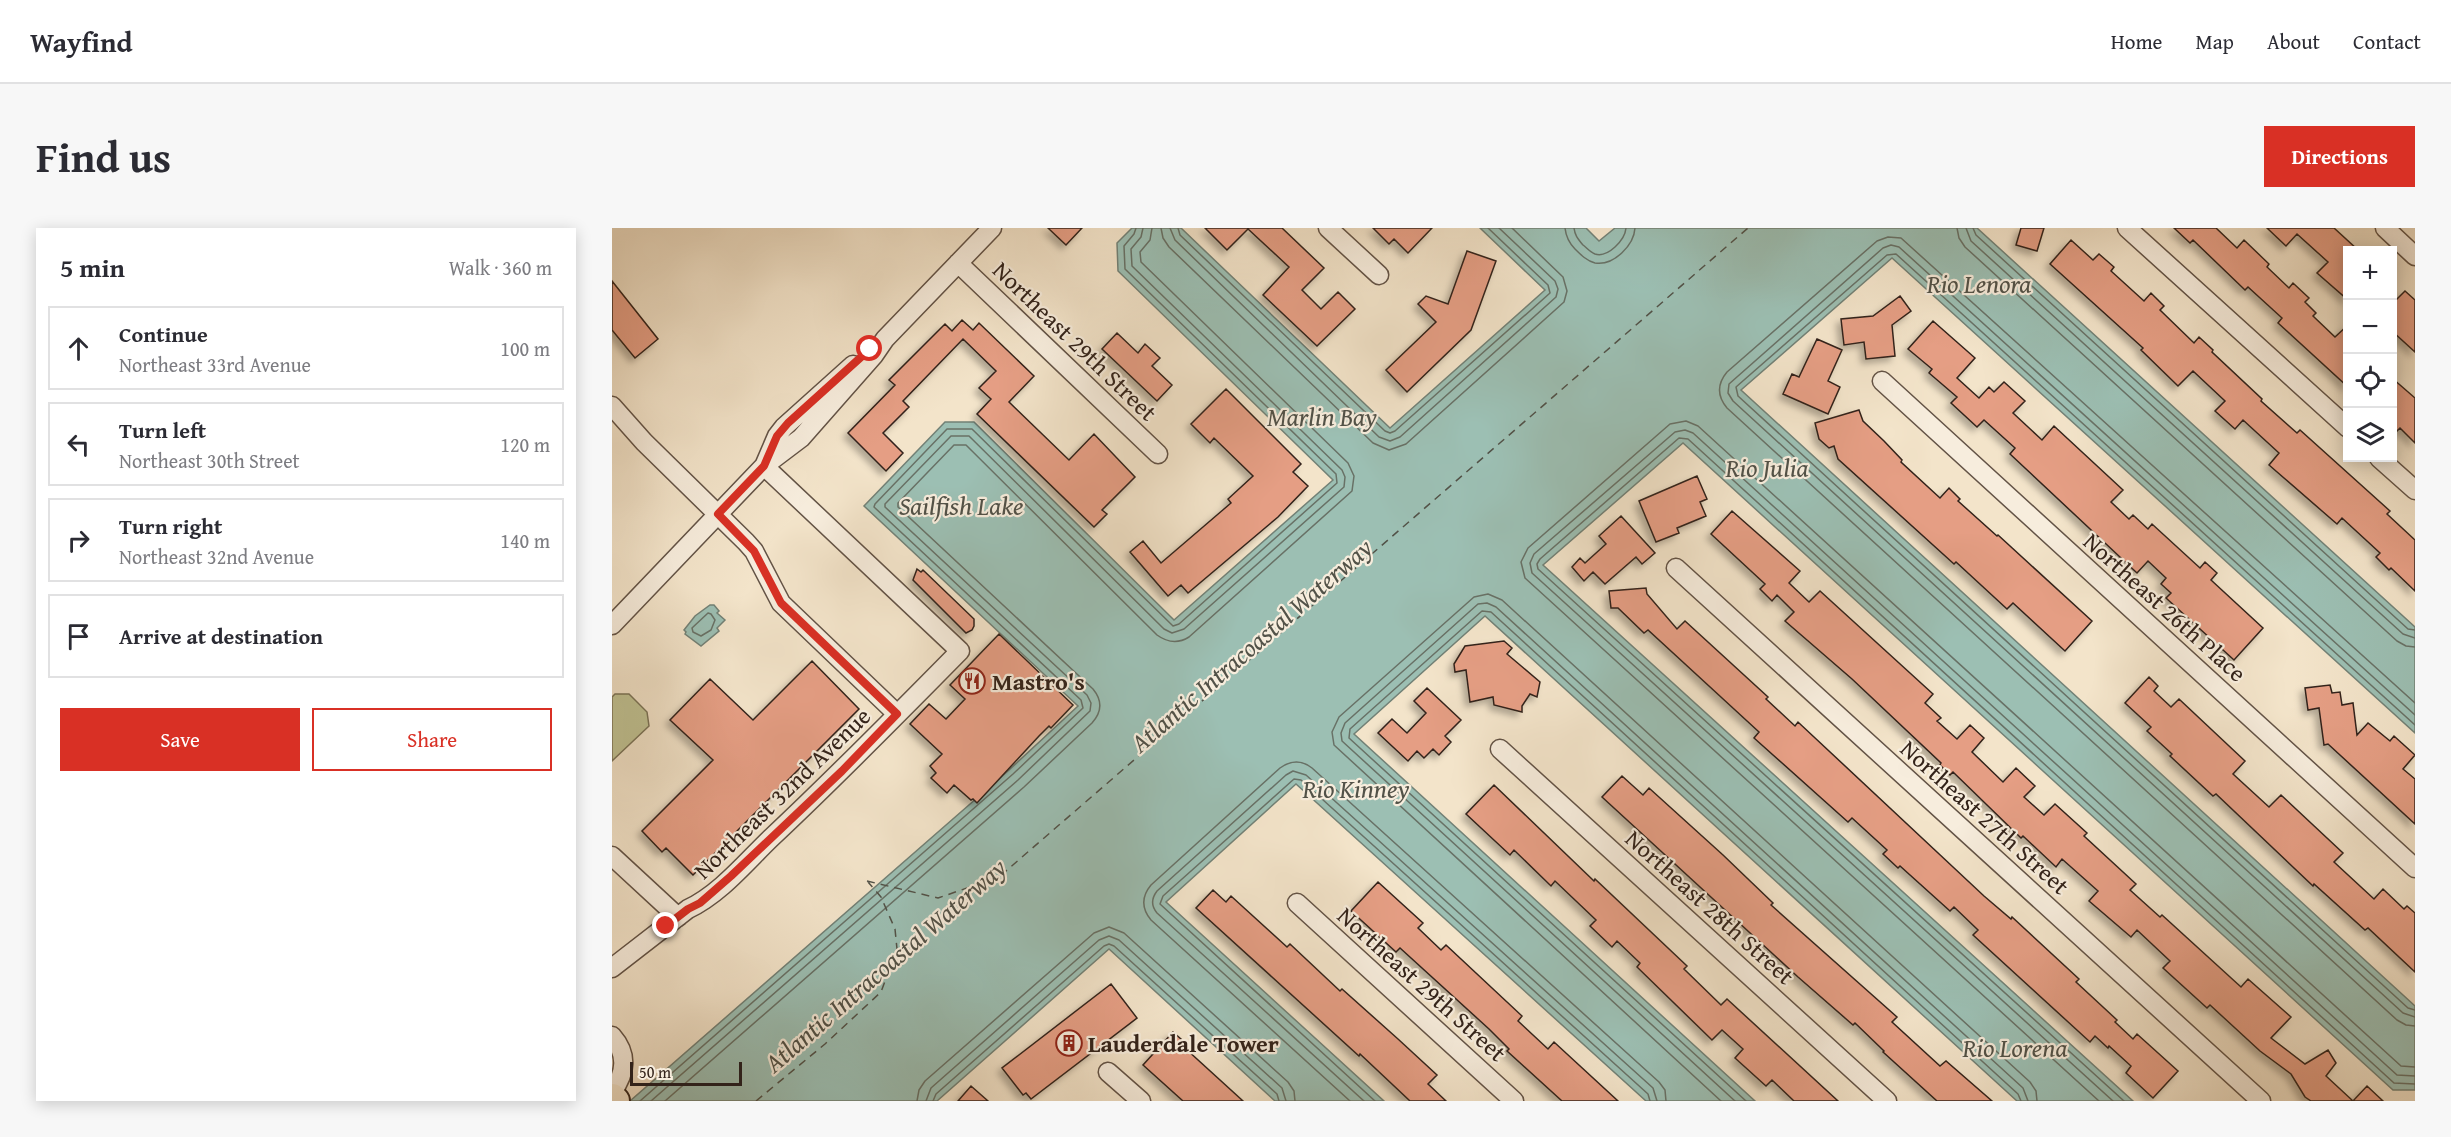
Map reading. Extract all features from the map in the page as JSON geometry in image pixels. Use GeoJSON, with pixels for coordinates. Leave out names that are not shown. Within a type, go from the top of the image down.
{"type":"FeatureCollection","features":[{"type":"Feature","properties":{"kind":"main road"},"geometry":{"type":"LineString","coordinates":[[612,1098],[615,1101]]}},
{"type":"Feature","properties":{"kind":"street"},"geometry":{"type":"LineString","coordinates":[[612,625],[764,466],[777,436],[788,423],[870,349],[885,339],[992,228]]}},
{"type":"Feature","properties":{"kind":"street"},"geometry":{"type":"LineString","coordinates":[[1328,228],[1379,275]]}},
{"type":"Feature","properties":{"kind":"street"},"geometry":{"type":"LineString","coordinates":[[2127,228],[2343,423]]}},
{"type":"Feature","properties":{"kind":"street"},"geometry":{"type":"LineString","coordinates":[[2385,228],[2415,256]]}},
{"type":"Feature","properties":{"kind":"street","name":"Northeast 29th Street"},"geometry":{"type":"LineString","coordinates":[[958,263],[1158,454]]}},
{"type":"Feature","properties":{"kind":"street","name":"Northeast 26th Place"},"geometry":{"type":"LineString","coordinates":[[1882,381],[2415,868]]}},
{"type":"Feature","properties":{"kind":"street"},"geometry":{"type":"LineString","coordinates":[[612,406],[633,431],[754,551],[781,603],[897,714]]}},
{"type":"Feature","properties":{"kind":"street"},"geometry":{"type":"LineString","coordinates":[[2384,462],[2415,490]]}},
{"type":"Feature","properties":{"kind":"street","name":"Northeast 32nd Avenue"},"geometry":{"type":"LineString","coordinates":[[612,968],[678,917],[700,903],[731,876],[842,771],[960,651],[764,466]]}},
{"type":"Feature","properties":{"kind":"street","name":"Northeast 27th Street"},"geometry":{"type":"LineString","coordinates":[[1676,568],[2261,1101]]}},
{"type":"Feature","properties":{"kind":"street","name":"Northeast 28th Street"},"geometry":{"type":"LineString","coordinates":[[1500,749],[1887,1101]]}},
{"type":"Feature","properties":{"kind":"street"},"geometry":{"type":"LineString","coordinates":[[612,856],[678,917]]}},
{"type":"Feature","properties":{"kind":"street","name":"Northeast 29th Street"},"geometry":{"type":"LineString","coordinates":[[1297,903],[1514,1101]]}},
{"type":"Feature","properties":{"kind":"street"},"geometry":{"type":"LineString","coordinates":[[612,1036],[621,1046],[624,1055],[618,1081],[612,1092]]}},
{"type":"Feature","properties":{"kind":"street"},"geometry":{"type":"LineString","coordinates":[[1108,1072],[1141,1101]]}},
{"type":"Feature","properties":{"kind":"green space"},"geometry":{"type":"Polygon","coordinates":[[[615,694],[629,694],[647,712],[649,726],[612,761],[612,697],[615,694]]]}},
{"type":"Feature","properties":{"kind":"water"},"geometry":{"type":"Polygon","coordinates":[[[1132,228],[1181,228],[1390,428],[1545,290],[1480,228],[1586,228],[1599,241],[1615,228],[1977,228],[2415,627],[2415,733],[1892,258],[1741,390],[2415,1006],[2415,1090],[2393,1090],[1683,443],[1543,565],[2133,1101],[2017,1101],[1485,616],[1354,734],[1755,1101],[1646,1101],[1296,784],[1166,902],[1384,1101],[1275,1101],[1109,949],[937,1101],[630,1101],[1009,770],[1078,706],[864,506],[945,422],[974,422],[1174,620],[1333,480],[1118,271],[1117,243],[1132,228]]]}},
{"type":"Feature","properties":{"kind":"water"},"geometry":{"type":"Polygon","coordinates":[[[710,605],[714,605],[719,611],[717,613],[725,620],[717,628],[719,631],[701,646],[685,634],[684,630],[695,616],[710,605]]]}},
{"type":"Feature","properties":{"kind":"building"},"geometry":{"type":"Polygon","coordinates":[[[1048,228],[1082,228],[1066,245],[1048,228]]]}},
{"type":"Feature","properties":{"kind":"building"},"geometry":{"type":"Polygon","coordinates":[[[1205,228],[1282,228],[1324,268],[1302,290],[1321,309],[1338,292],[1355,309],[1317,346],[1263,295],[1289,267],[1248,229],[1227,250],[1205,228]]]}},
{"type":"Feature","properties":{"kind":"building"},"geometry":{"type":"Polygon","coordinates":[[[1373,228],[1432,228],[1408,253],[1394,239],[1389,244],[1373,228]]]}},
{"type":"Feature","properties":{"kind":"building"},"geometry":{"type":"Polygon","coordinates":[[[2021,228],[2044,228],[2037,251],[2016,245],[2021,228]]]}},
{"type":"Feature","properties":{"kind":"building"},"geometry":{"type":"Polygon","coordinates":[[[2174,228],[2216,228],[2237,248],[2244,240],[2269,264],[2267,267],[2289,288],[2293,283],[2309,298],[2305,302],[2316,313],[2313,316],[2335,337],[2343,330],[2343,382],[2278,323],[2282,318],[2248,287],[2245,290],[2193,240],[2190,243],[2174,228]]]}},
{"type":"Feature","properties":{"kind":"building"},"geometry":{"type":"Polygon","coordinates":[[[2267,228],[2334,228],[2354,246],[2343,246],[2343,296],[2317,273],[2328,262],[2297,234],[2286,246],[2267,228]]]}},
{"type":"Feature","properties":{"kind":"building"},"geometry":{"type":"Polygon","coordinates":[[[2071,240],[2093,260],[2099,254],[2114,267],[2111,271],[2144,301],[2151,293],[2164,306],[2160,310],[2194,343],[2199,337],[2262,399],[2261,401],[2297,433],[2300,430],[2390,511],[2387,514],[2415,540],[2415,591],[2376,557],[2380,553],[2342,518],[2337,524],[2269,465],[2279,453],[2243,420],[2235,429],[2215,411],[2225,401],[2193,371],[2178,386],[2141,350],[2143,348],[2050,264],[2071,240]]]}},
{"type":"Feature","properties":{"kind":"building"},"geometry":{"type":"Polygon","coordinates":[[[1467,251],[1496,261],[1471,330],[1407,392],[1386,370],[1436,322],[1418,304],[1426,296],[1448,304],[1467,251]]]}},
{"type":"Feature","properties":{"kind":"building"},"geometry":{"type":"Polygon","coordinates":[[[612,281],[658,339],[635,358],[612,330],[612,281]]]}},
{"type":"Feature","properties":{"kind":"building"},"geometry":{"type":"Polygon","coordinates":[[[2405,291],[2415,300],[2415,352],[2397,336],[2397,299],[2405,291]]]}},
{"type":"Feature","properties":{"kind":"building"},"geometry":{"type":"Polygon","coordinates":[[[1900,296],[1911,311],[1892,325],[1895,356],[1866,359],[1864,342],[1844,345],[1841,319],[1873,316],[1900,296]]]}},
{"type":"Feature","properties":{"kind":"building"},"geometry":{"type":"Polygon","coordinates":[[[962,320],[973,330],[979,323],[1034,376],[1009,402],[1069,460],[1094,434],[1135,477],[1102,510],[1107,514],[1094,527],[977,414],[991,399],[979,388],[996,371],[963,339],[903,401],[909,407],[883,433],[903,453],[886,471],[848,433],[895,385],[889,380],[945,324],[952,331],[962,320]]]}},
{"type":"Feature","properties":{"kind":"building"},"geometry":{"type":"Polygon","coordinates":[[[1933,321],[1975,358],[1957,378],[1979,398],[1989,387],[1994,392],[2004,382],[2025,401],[2013,413],[2042,440],[2054,426],[2123,490],[2111,502],[2129,519],[2133,515],[2148,529],[2152,524],[2200,568],[2205,562],[2217,573],[2211,580],[2263,628],[2234,660],[2166,598],[2171,593],[2161,584],[2166,578],[2148,561],[2137,573],[2010,454],[2015,448],[1984,420],[1977,427],[1951,403],[1957,397],[1929,373],[1932,369],[1908,349],[1933,321]]]}},
{"type":"Feature","properties":{"kind":"building"},"geometry":{"type":"Polygon","coordinates":[[[1117,333],[1138,353],[1145,344],[1160,358],[1152,366],[1172,385],[1157,401],[1102,349],[1117,333]]]}},
{"type":"Feature","properties":{"kind":"building"},"geometry":{"type":"Polygon","coordinates":[[[1817,339],[1842,350],[1828,381],[1840,387],[1828,414],[1783,394],[1792,374],[1799,377],[1817,339]]]}},
{"type":"Feature","properties":{"kind":"building"},"geometry":{"type":"Polygon","coordinates":[[[2397,382],[2415,398],[2415,443],[2400,428],[2397,431],[2397,382]]]}},
{"type":"Feature","properties":{"kind":"building"},"geometry":{"type":"Polygon","coordinates":[[[1226,389],[1301,464],[1293,472],[1308,486],[1278,517],[1188,593],[1181,585],[1168,596],[1130,552],[1143,541],[1161,563],[1231,503],[1228,499],[1253,476],[1214,438],[1210,443],[1191,424],[1226,389]]]}},
{"type":"Feature","properties":{"kind":"building"},"geometry":{"type":"Polygon","coordinates":[[[1859,410],[1863,421],[1902,460],[1901,462],[1940,498],[1949,488],[1960,499],[1958,501],[2092,621],[2065,651],[2013,603],[2007,609],[1956,562],[1954,564],[1838,459],[1834,446],[1829,448],[1819,439],[1815,423],[1859,410]]]}},
{"type":"Feature","properties":{"kind":"building"},"geometry":{"type":"Polygon","coordinates":[[[1697,476],[1707,499],[1700,502],[1706,516],[1677,528],[1679,533],[1656,542],[1639,501],[1697,476]]]}},
{"type":"Feature","properties":{"kind":"building"},"geometry":{"type":"Polygon","coordinates":[[[1732,511],[1800,571],[1789,583],[1809,602],[1820,591],[1933,694],[1925,703],[1941,718],[1937,721],[1957,739],[1970,725],[1984,738],[1972,752],[2003,782],[2016,768],[2035,786],[2024,797],[2044,815],[2055,804],[2087,833],[2084,836],[2136,884],[2130,890],[2160,917],[2162,915],[2241,987],[2248,979],[2291,1017],[2271,1038],[2305,1064],[2328,1050],[2336,1063],[2326,1076],[2353,1101],[2311,1101],[2305,1097],[2291,1074],[2260,1051],[2210,1005],[2207,1008],[2163,968],[2170,961],[2137,930],[2131,937],[2089,901],[2098,891],[2062,859],[2056,867],[2023,836],[2021,838],[1953,772],[1950,775],[1940,765],[1941,763],[1852,679],[1785,621],[1794,612],[1777,595],[1772,601],[1760,589],[1765,584],[1711,534],[1732,511]]]}},
{"type":"Feature","properties":{"kind":"building"},"geometry":{"type":"Polygon","coordinates":[[[1621,516],[1655,553],[1642,564],[1636,557],[1605,584],[1593,572],[1584,581],[1572,567],[1580,558],[1585,563],[1606,544],[1599,536],[1621,516]]]}},
{"type":"Feature","properties":{"kind":"building"},"geometry":{"type":"Polygon","coordinates":[[[917,569],[921,572],[923,570],[974,619],[972,630],[966,633],[913,580],[917,569]]]}},
{"type":"Feature","properties":{"kind":"building"},"geometry":{"type":"Polygon","coordinates":[[[1646,588],[1647,594],[1677,629],[1685,621],[1768,697],[1766,699],[1795,726],[1798,722],[1984,896],[2011,919],[2012,917],[2079,979],[2076,982],[2117,1020],[2115,1022],[2133,1039],[2137,1034],[2178,1071],[2153,1098],[2126,1073],[2131,1066],[2109,1046],[2108,1048],[2095,1036],[2090,1042],[1973,935],[1978,930],[1954,907],[1950,911],[1900,866],[1898,868],[1883,854],[1887,850],[1852,818],[1848,822],[1754,738],[1759,732],[1648,630],[1644,633],[1618,608],[1611,608],[1609,591],[1646,588]]]}},
{"type":"Feature","properties":{"kind":"building"},"geometry":{"type":"Polygon","coordinates":[[[999,634],[1073,705],[1051,728],[1049,726],[1039,736],[977,803],[954,785],[947,793],[931,778],[936,773],[930,766],[942,754],[910,724],[929,704],[946,719],[965,699],[950,685],[999,634]]]}},
{"type":"Feature","properties":{"kind":"building"},"geometry":{"type":"Polygon","coordinates":[[[1504,641],[1512,648],[1507,654],[1540,682],[1537,697],[1530,694],[1522,706],[1522,712],[1494,705],[1493,697],[1470,702],[1466,670],[1455,672],[1454,664],[1465,646],[1504,641]]]}},
{"type":"Feature","properties":{"kind":"building"},"geometry":{"type":"Polygon","coordinates":[[[812,661],[859,709],[693,875],[666,848],[662,852],[642,831],[713,760],[670,720],[710,679],[753,720],[812,661]]]}},
{"type":"Feature","properties":{"kind":"building"},"geometry":{"type":"Polygon","coordinates":[[[2149,677],[2158,686],[2154,691],[2171,707],[2179,699],[2245,761],[2233,774],[2269,807],[2281,795],[2343,853],[2334,862],[2374,899],[2383,889],[2404,909],[2407,906],[2415,913],[2415,972],[2368,928],[2365,930],[2314,884],[2313,886],[2216,794],[2213,796],[2170,756],[2172,754],[2147,731],[2151,727],[2125,703],[2149,677]]]}},
{"type":"Feature","properties":{"kind":"building"},"geometry":{"type":"Polygon","coordinates":[[[2330,685],[2332,693],[2340,692],[2342,705],[2353,703],[2357,735],[2368,723],[2390,741],[2394,736],[2415,755],[2403,769],[2415,779],[2415,824],[2328,744],[2324,745],[2319,708],[2308,710],[2305,688],[2330,685]]]}},
{"type":"Feature","properties":{"kind":"building"},"geometry":{"type":"Polygon","coordinates":[[[1427,688],[1461,720],[1445,736],[1451,742],[1439,755],[1433,749],[1424,758],[1417,751],[1408,761],[1378,733],[1392,719],[1407,733],[1426,713],[1414,701],[1427,688]]]}},
{"type":"Feature","properties":{"kind":"building"},"geometry":{"type":"Polygon","coordinates":[[[1622,776],[1643,795],[1649,788],[1723,855],[1773,903],[1771,905],[1897,1017],[1892,1022],[1940,1066],[1946,1061],[1992,1101],[1937,1101],[1855,1023],[1853,1025],[1798,977],[1602,797],[1622,776]]]}},
{"type":"Feature","properties":{"kind":"building"},"geometry":{"type":"Polygon","coordinates":[[[1494,785],[1687,966],[1684,969],[1721,1005],[1727,999],[1838,1101],[1794,1101],[1772,1080],[1766,1086],[1735,1058],[1743,1049],[1722,1030],[1712,1040],[1637,967],[1640,963],[1617,941],[1612,947],[1590,926],[1596,920],[1555,881],[1551,886],[1514,850],[1510,855],[1466,814],[1494,785]]]}},
{"type":"Feature","properties":{"kind":"building"},"geometry":{"type":"Polygon","coordinates":[[[1378,882],[1423,923],[1418,928],[1441,950],[1446,945],[1522,1016],[1518,1021],[1548,1049],[1554,1042],[1618,1101],[1562,1101],[1507,1051],[1509,1049],[1489,1029],[1400,948],[1396,952],[1351,911],[1378,882]]]}},
{"type":"Feature","properties":{"kind":"building"},"geometry":{"type":"Polygon","coordinates":[[[1213,890],[1226,902],[1231,896],[1287,947],[1290,944],[1340,991],[1342,989],[1398,1039],[1437,1075],[1428,1084],[1446,1101],[1410,1101],[1360,1054],[1359,1056],[1196,908],[1213,890]]]}},
{"type":"Feature","properties":{"kind":"building","name":"Lauderdale Tower"},"geometry":{"type":"Polygon","coordinates":[[[1111,984],[1137,1018],[1031,1099],[1026,1093],[1023,1095],[1002,1068],[1111,984]]]}},
{"type":"Feature","properties":{"kind":"building"},"geometry":{"type":"Polygon","coordinates":[[[1173,1032],[1189,1046],[1186,1049],[1243,1101],[1183,1101],[1143,1065],[1173,1032]]]}},
{"type":"Feature","properties":{"kind":"building"},"geometry":{"type":"Polygon","coordinates":[[[971,1086],[988,1101],[958,1101],[971,1086]]]}},
{"type":"Feature","properties":{"kind":"building"},"geometry":{"type":"Polygon","coordinates":[[[2367,1086],[2383,1101],[2353,1101],[2367,1086]]]}},
{"type":"Feature","properties":{"kind":"ferry route"},"geometry":{"type":"LineString","coordinates":[[867,881],[938,898],[999,877],[1748,228]]}},
{"type":"Feature","properties":{"kind":"ferry route"},"geometry":{"type":"LineString","coordinates":[[756,1101],[825,1044],[881,992],[897,949],[895,929],[881,897],[868,882]]}},
{"type":"Feature","properties":{"kind":"place","name":"Mastro's"},"geometry":{"type":"Point","coordinates":[972,681]}},
{"type":"Feature","properties":{"kind":"place","name":"Lauderdale Tower"},"geometry":{"type":"Point","coordinates":[1069,1043]}},
{"type":"Feature","properties":{"kind":"route"},"geometry":{"type":"LineString","coordinates":[[666,926],[700,903],[731,876],[842,771],[897,714],[781,603],[754,551],[718,514],[764,466],[777,436],[788,423],[870,349]]}},
{"type":"Feature","properties":{"kind":"water label","name":"Rio Lenora"},"geometry":{"type":"Point","coordinates":[1979,283]}},
{"type":"Feature","properties":{"kind":"water label","name":"Marlin Bay"},"geometry":{"type":"Point","coordinates":[1322,416]}},
{"type":"Feature","properties":{"kind":"water label","name":"Rio Julia"},"geometry":{"type":"Point","coordinates":[1767,467]}},
{"type":"Feature","properties":{"kind":"water label","name":"Sailfish Lake"},"geometry":{"type":"Point","coordinates":[961,505]}},
{"type":"Feature","properties":{"kind":"water label","name":"Atlantic Intracoastal Waterway"},"geometry":{"type":"Point","coordinates":[1251,645]}},
{"type":"Feature","properties":{"kind":"water label","name":"Rio Kinney"},"geometry":{"type":"Point","coordinates":[1356,788]}},
{"type":"Feature","properties":{"kind":"water label","name":"Atlantic Intracoastal Waterway"},"geometry":{"type":"Point","coordinates":[885,965]}},
{"type":"Feature","properties":{"kind":"water label","name":"Rio Lorena"},"geometry":{"type":"Point","coordinates":[2015,1047]}}]}
